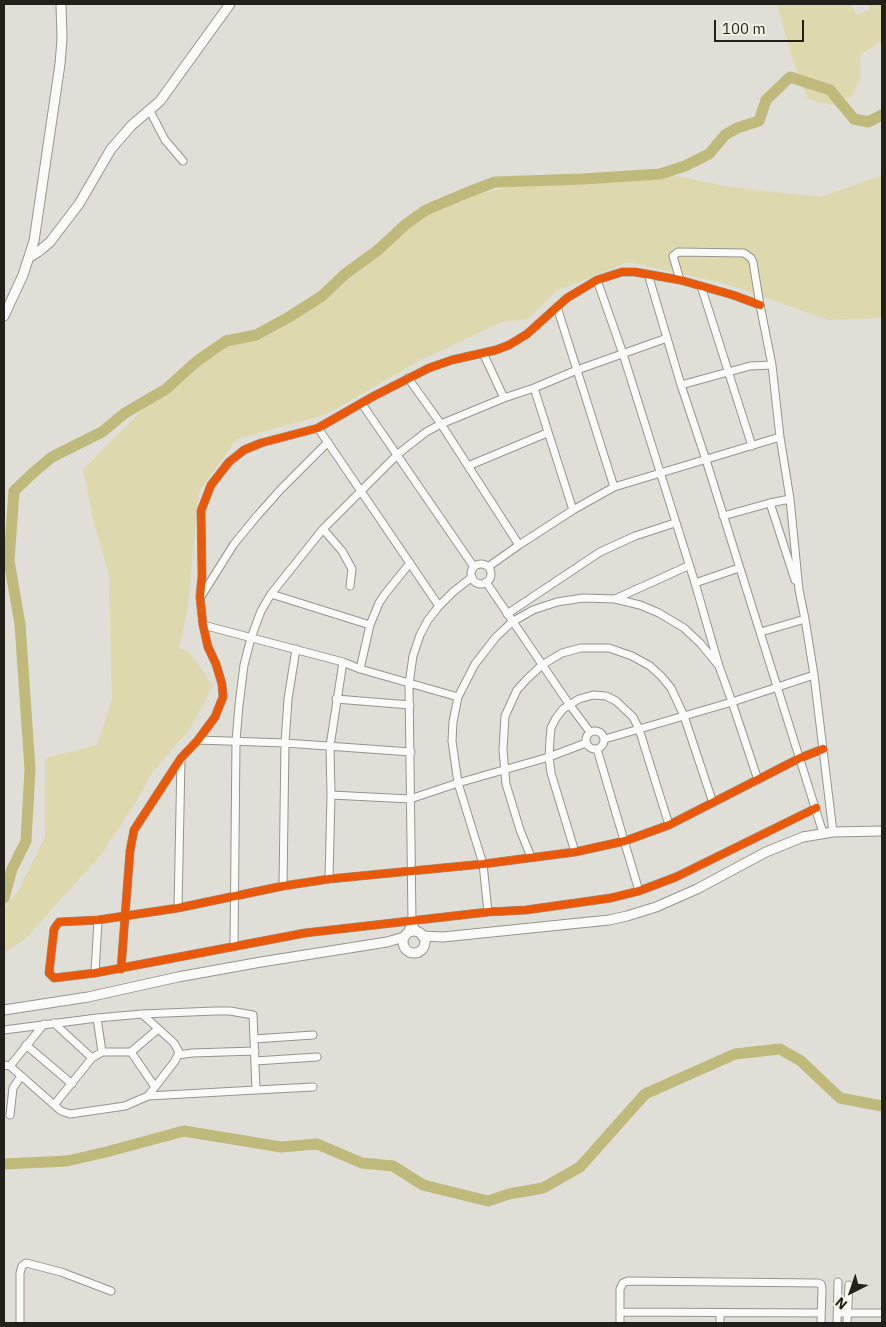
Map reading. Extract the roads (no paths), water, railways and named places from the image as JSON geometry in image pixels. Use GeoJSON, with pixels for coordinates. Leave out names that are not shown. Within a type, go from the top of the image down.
{"type":"FeatureCollection","features":[{"type":"Feature","properties":{"kind":"main road"},"geometry":{"type":"LineString","coordinates":[[4,316],[30,257],[38,218],[60,64],[62,39],[61,4]]}},
{"type":"Feature","properties":{"kind":"main road"},"geometry":{"type":"LineString","coordinates":[[30,257],[50,242],[79,204],[111,149],[132,125],[169,90],[230,4]]}},
{"type":"Feature","properties":{"kind":"main road"},"geometry":{"type":"LineString","coordinates":[[4,1010],[88,997],[178,977],[261,962],[387,942],[412,932],[443,937],[609,920],[656,907],[697,889],[766,852],[803,838],[833,832],[882,831]]}},
{"type":"Feature","properties":{"kind":"main road"},"geometry":{"type":"LineString","coordinates":[[420,934],[425,943],[424,947]]}},
{"type":"Feature","properties":{"kind":"main road"},"geometry":{"type":"LineString","coordinates":[[404,947],[405,936]]}},
{"type":"Feature","properties":{"kind":"main road"},"geometry":{"type":"LineString","coordinates":[[387,942],[404,947],[407,951],[414,953],[443,937]]}},
{"type":"Feature","properties":{"kind":"street"},"geometry":{"type":"LineString","coordinates":[[150,110],[165,140],[183,160]]}},
{"type":"Feature","properties":{"kind":"street"},"geometry":{"type":"LineString","coordinates":[[680,280],[673,259],[675,253],[744,253],[753,262],[772,365],[780,437],[790,499],[799,590],[814,675],[833,832]]}},
{"type":"Feature","properties":{"kind":"street"},"geometry":{"type":"LineString","coordinates":[[121,968],[130,852],[134,830],[181,758],[198,740],[215,717],[223,697],[222,684],[208,647],[203,625],[200,597],[202,576],[201,511],[210,485],[229,462],[244,450],[318,428],[408,378],[452,360],[496,350],[519,340],[567,298],[597,280],[622,272],[648,274],[680,280],[760,305]]}},
{"type":"Feature","properties":{"kind":"street"},"geometry":{"type":"LineString","coordinates":[[648,274],[681,385],[761,632],[823,833]]}},
{"type":"Feature","properties":{"kind":"street"},"geometry":{"type":"LineString","coordinates":[[597,280],[623,354],[719,666],[758,780]]}},
{"type":"Feature","properties":{"kind":"street"},"geometry":{"type":"LineString","coordinates":[[701,286],[752,446]]}},
{"type":"Feature","properties":{"kind":"street"},"geometry":{"type":"LineString","coordinates":[[557,307],[614,488]]}},
{"type":"Feature","properties":{"kind":"street"},"geometry":{"type":"LineString","coordinates":[[234,947],[236,741],[244,665],[261,611],[271,594],[324,529],[398,454],[417,438],[441,424],[504,398],[667,338]]}},
{"type":"Feature","properties":{"kind":"street"},"geometry":{"type":"LineString","coordinates":[[483,353],[504,398]]}},
{"type":"Feature","properties":{"kind":"street"},"geometry":{"type":"LineString","coordinates":[[681,385],[750,366],[772,365]]}},
{"type":"Feature","properties":{"kind":"street"},"geometry":{"type":"LineString","coordinates":[[408,378],[441,424],[519,545]]}},
{"type":"Feature","properties":{"kind":"street"},"geometry":{"type":"LineString","coordinates":[[534,388],[572,510]]}},
{"type":"Feature","properties":{"kind":"street"},"geometry":{"type":"LineString","coordinates":[[362,404],[474,567]]}},
{"type":"Feature","properties":{"kind":"street"},"geometry":{"type":"LineString","coordinates":[[318,428],[438,606]]}},
{"type":"Feature","properties":{"kind":"street"},"geometry":{"type":"LineString","coordinates":[[468,466],[547,433]]}},
{"type":"Feature","properties":{"kind":"street"},"geometry":{"type":"LineString","coordinates":[[488,567],[572,510],[614,488],[780,437]]}},
{"type":"Feature","properties":{"kind":"street"},"geometry":{"type":"LineString","coordinates":[[200,597],[234,544],[251,523],[281,489],[328,442]]}},
{"type":"Feature","properties":{"kind":"street"},"geometry":{"type":"LineString","coordinates":[[724,516],[790,499]]}},
{"type":"Feature","properties":{"kind":"street"},"geometry":{"type":"LineString","coordinates":[[770,503],[799,590]]}},
{"type":"Feature","properties":{"kind":"street"},"geometry":{"type":"LineString","coordinates":[[507,614],[600,552],[635,536],[675,522]]}},
{"type":"Feature","properties":{"kind":"street"},"geometry":{"type":"LineString","coordinates":[[324,529],[342,551],[352,569],[350,586]]}},
{"type":"Feature","properties":{"kind":"street"},"geometry":{"type":"LineString","coordinates":[[360,669],[370,625],[385,594],[410,563]]}},
{"type":"Feature","properties":{"kind":"street"},"geometry":{"type":"LineString","coordinates":[[479,564],[488,567],[490,577],[486,582],[478,583],[472,577],[471,572],[474,567],[479,564]]}},
{"type":"Feature","properties":{"kind":"street"},"geometry":{"type":"LineString","coordinates":[[615,599],[688,566]]}},
{"type":"Feature","properties":{"kind":"street"},"geometry":{"type":"LineString","coordinates":[[695,583],[739,568]]}},
{"type":"Feature","properties":{"kind":"street"},"geometry":{"type":"LineString","coordinates":[[405,936],[412,922],[409,684],[413,656],[420,635],[438,606],[472,577]]}},
{"type":"Feature","properties":{"kind":"street"},"geometry":{"type":"LineString","coordinates":[[486,582],[590,732]]}},
{"type":"Feature","properties":{"kind":"street"},"geometry":{"type":"LineString","coordinates":[[271,594],[370,625]]}},
{"type":"Feature","properties":{"kind":"street"},"geometry":{"type":"LineString","coordinates":[[488,912],[483,864],[458,783],[452,741],[453,722],[458,697],[484,651],[512,622],[533,610],[556,602],[583,598],[615,599],[640,605],[659,613],[684,628],[700,643],[719,666]]}},
{"type":"Feature","properties":{"kind":"street"},"geometry":{"type":"LineString","coordinates":[[761,632],[805,619]]}},
{"type":"Feature","properties":{"kind":"street"},"geometry":{"type":"LineString","coordinates":[[203,625],[343,662],[409,684],[458,697]]}},
{"type":"Feature","properties":{"kind":"street"},"geometry":{"type":"LineString","coordinates":[[531,858],[506,784],[503,750],[505,716],[517,690],[542,665],[562,653],[581,648],[609,648],[632,656],[650,666],[671,688],[684,716],[712,802]]}},
{"type":"Feature","properties":{"kind":"street"},"geometry":{"type":"LineString","coordinates":[[283,886],[285,742],[288,699],[296,649]]}},
{"type":"Feature","properties":{"kind":"street"},"geometry":{"type":"LineString","coordinates":[[328,879],[331,796],[330,746],[343,662]]}},
{"type":"Feature","properties":{"kind":"street"},"geometry":{"type":"LineString","coordinates":[[605,739],[732,702],[814,675]]}},
{"type":"Feature","properties":{"kind":"street"},"geometry":{"type":"LineString","coordinates":[[575,852],[548,757],[551,728],[556,718],[569,704],[579,699],[593,695],[606,696],[616,701],[633,717],[639,729],[669,825]]}},
{"type":"Feature","properties":{"kind":"street"},"geometry":{"type":"LineString","coordinates":[[336,699],[410,705]]}},
{"type":"Feature","properties":{"kind":"street"},"geometry":{"type":"LineString","coordinates":[[590,732],[599,732],[605,739]]}},
{"type":"Feature","properties":{"kind":"street"},"geometry":{"type":"LineString","coordinates":[[586,744],[586,737],[590,732]]}},
{"type":"Feature","properties":{"kind":"street"},"geometry":{"type":"LineString","coordinates":[[597,750],[603,746],[605,739]]}},
{"type":"Feature","properties":{"kind":"street"},"geometry":{"type":"LineString","coordinates":[[198,740],[285,742],[411,752]]}},
{"type":"Feature","properties":{"kind":"street"},"geometry":{"type":"LineString","coordinates":[[331,796],[410,799],[586,744]]}},
{"type":"Feature","properties":{"kind":"street"},"geometry":{"type":"LineString","coordinates":[[586,744],[597,750]]}},
{"type":"Feature","properties":{"kind":"street"},"geometry":{"type":"LineString","coordinates":[[816,808],[676,877],[639,891],[593,902],[305,933],[95,973],[54,978],[49,973],[54,929],[59,922],[98,920],[178,908],[283,886],[328,879],[531,858],[575,852],[625,841],[669,825],[800,758],[823,749]]}},
{"type":"Feature","properties":{"kind":"street"},"geometry":{"type":"LineString","coordinates":[[597,750],[639,891]]}},
{"type":"Feature","properties":{"kind":"street"},"geometry":{"type":"LineString","coordinates":[[178,908],[181,758]]}},
{"type":"Feature","properties":{"kind":"street"},"geometry":{"type":"LineString","coordinates":[[95,973],[98,920]]}},
{"type":"Feature","properties":{"kind":"street"},"geometry":{"type":"LineString","coordinates":[[412,922],[420,934]]}},
{"type":"Feature","properties":{"kind":"street"},"geometry":{"type":"LineString","coordinates":[[4,1030],[142,1014],[230,1011],[253,1015],[256,1090]]}},
{"type":"Feature","properties":{"kind":"street"},"geometry":{"type":"LineString","coordinates":[[142,1014],[174,1043],[178,1049],[178,1055],[148,1096]]}},
{"type":"Feature","properties":{"kind":"street"},"geometry":{"type":"LineString","coordinates":[[97,1018],[102,1052]]}},
{"type":"Feature","properties":{"kind":"street"},"geometry":{"type":"LineString","coordinates":[[44,1024],[7,1065],[65,1113],[125,1106],[148,1096],[313,1087]]}},
{"type":"Feature","properties":{"kind":"street"},"geometry":{"type":"LineString","coordinates":[[54,1024],[92,1058]]}},
{"type":"Feature","properties":{"kind":"street"},"geometry":{"type":"LineString","coordinates":[[54,1105],[92,1058],[102,1052],[131,1052],[158,1029]]}},
{"type":"Feature","properties":{"kind":"street"},"geometry":{"type":"LineString","coordinates":[[254,1039],[313,1035]]}},
{"type":"Feature","properties":{"kind":"street"},"geometry":{"type":"LineString","coordinates":[[26,1045],[72,1084]]}},
{"type":"Feature","properties":{"kind":"street"},"geometry":{"type":"LineString","coordinates":[[178,1055],[255,1051]]}},
{"type":"Feature","properties":{"kind":"street"},"geometry":{"type":"LineString","coordinates":[[131,1052],[155,1087]]}},
{"type":"Feature","properties":{"kind":"street"},"geometry":{"type":"LineString","coordinates":[[255,1061],[317,1057]]}},
{"type":"Feature","properties":{"kind":"street"},"geometry":{"type":"LineString","coordinates":[[10,1115],[12,1090],[21,1076]]}},
{"type":"Feature","properties":{"kind":"street"},"geometry":{"type":"LineString","coordinates":[[20,1323],[20,1273],[24,1264],[61,1272],[111,1291]]}},
{"type":"Feature","properties":{"kind":"street"},"geometry":{"type":"LineString","coordinates":[[620,1323],[620,1289],[623,1283],[628,1280],[817,1282],[821,1284],[822,1288],[821,1323]]}},
{"type":"Feature","properties":{"kind":"street"},"geometry":{"type":"LineString","coordinates":[[837,1323],[838,1282]]}},
{"type":"Feature","properties":{"kind":"street"},"geometry":{"type":"LineString","coordinates":[[847,1323],[849,1285]]}},
{"type":"Feature","properties":{"kind":"street"},"geometry":{"type":"LineString","coordinates":[[620,1312],[821,1314]]}},
{"type":"Feature","properties":{"kind":"street"},"geometry":{"type":"LineString","coordinates":[[838,1313],[882,1313]]}},
{"type":"Feature","properties":{"kind":"street"},"geometry":{"type":"LineString","coordinates":[[720,1314],[720,1323]]}},
{"type":"Feature","properties":{"kind":"waterway"},"geometry":{"type":"LineString","coordinates":[[4,898],[12,869],[26,841],[30,769],[20,624],[9,561],[14,491],[34,472],[52,457],[102,432],[125,413],[166,389],[197,361],[226,341],[256,335],[322,296],[345,274],[378,250],[406,224],[426,210],[466,193],[495,182],[660,174],[685,166],[709,154],[725,135],[737,128],[759,121],[766,100],[790,77],[830,90],[854,119],[868,122],[882,115]]}},
{"type":"Feature","properties":{"kind":"waterway"},"geometry":{"type":"LineString","coordinates":[[4,1164],[67,1161],[184,1131],[281,1147],[317,1144],[362,1163],[393,1166],[423,1185],[488,1201],[509,1194],[543,1188],[580,1167],[645,1094],[735,1054],[780,1049],[801,1061],[840,1098],[882,1106]]}}]}
